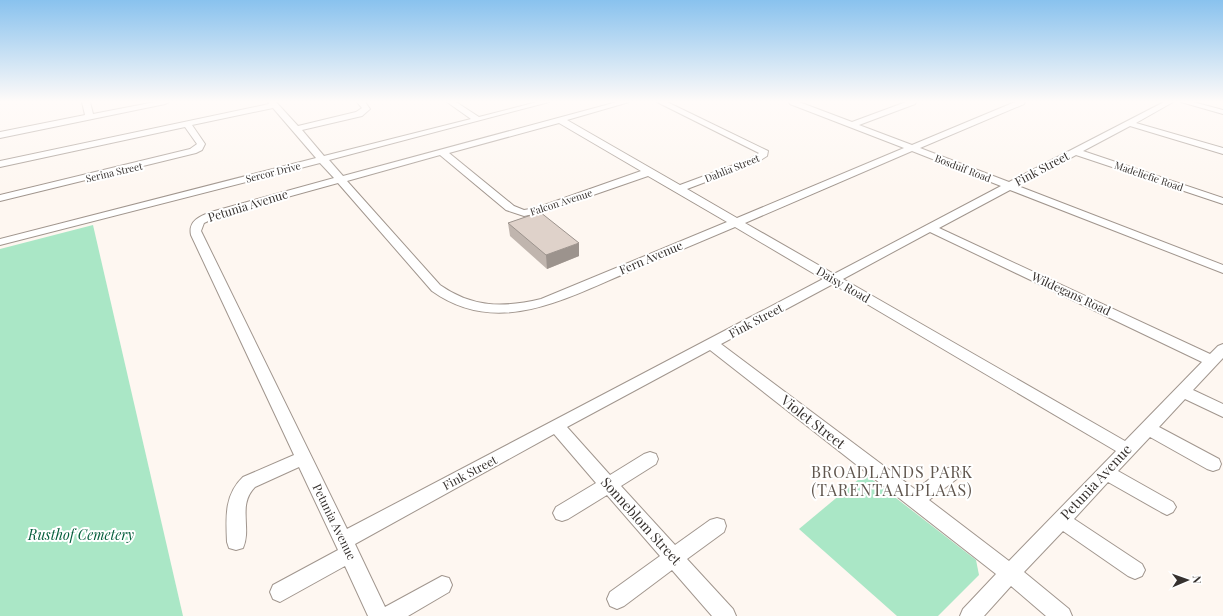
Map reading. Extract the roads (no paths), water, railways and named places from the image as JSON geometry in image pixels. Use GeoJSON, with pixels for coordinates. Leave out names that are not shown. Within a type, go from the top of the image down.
{"type":"FeatureCollection","features":[{"type":"Feature","properties":{"kind":"street"},"geometry":{"type":"LineString","coordinates":[[0,135],[21,131]]}},
{"type":"Feature","properties":{"kind":"street"},"geometry":{"type":"LineString","coordinates":[[0,164],[155,131]]}},
{"type":"Feature","properties":{"kind":"street","name":"Serina Street"},"geometry":{"type":"LineString","coordinates":[[0,198],[193,151],[199,148],[200,144],[191,131]]}},
{"type":"Feature","properties":{"kind":"street","name":"Fern Avenue"},"geometry":{"type":"LineString","coordinates":[[298,131],[439,291],[464,303],[490,308],[522,308],[547,302],[953,131]]}},
{"type":"Feature","properties":{"kind":"street","name":"Sercor Drive"},"geometry":{"type":"LineString","coordinates":[[0,242],[431,131]]}},
{"type":"Feature","properties":{"kind":"street","name":"Petunia Avenue"},"geometry":{"type":"LineString","coordinates":[[379,616],[195,230],[196,225],[215,214],[520,131]]}},
{"type":"Feature","properties":{"kind":"street","name":"Daisy Road"},"geometry":{"type":"LineString","coordinates":[[578,131],[1127,450]]}},
{"type":"Feature","properties":{"kind":"street","name":"Dahlia Street"},"geometry":{"type":"LineString","coordinates":[[679,189],[753,161],[764,154],[763,151],[721,131]]}},
{"type":"Feature","properties":{"kind":"street","name":"Bosduif Road"},"geometry":{"type":"LineString","coordinates":[[868,131],[1223,270]]}},
{"type":"Feature","properties":{"kind":"street","name":"Fink Street"},"geometry":{"type":"LineString","coordinates":[[280,592],[346,547],[557,427],[1113,131]]}},
{"type":"Feature","properties":{"kind":"street"},"geometry":{"type":"LineString","coordinates":[[1154,131],[1223,151]]}},
{"type":"Feature","properties":{"kind":"street","name":"Madeliefie Road"},"geometry":{"type":"LineString","coordinates":[[1075,151],[1223,201]]}},
{"type":"Feature","properties":{"kind":"street","name":"Falcon Avenue"},"geometry":{"type":"LineString","coordinates":[[442,152],[510,208],[521,213],[531,213],[649,172]]}},
{"type":"Feature","properties":{"kind":"street","name":"Wildegans Road"},"geometry":{"type":"LineString","coordinates":[[930,228],[1217,355]]}},
{"type":"Feature","properties":{"kind":"street","name":"Violet Street"},"geometry":{"type":"LineString","coordinates":[[712,344],[1010,574],[1062,616]]}},
{"type":"Feature","properties":{"kind":"street","name":"Petunia Avenue"},"geometry":{"type":"LineString","coordinates":[[970,616],[1217,355]]}},
{"type":"Feature","properties":{"kind":"street"},"geometry":{"type":"LineString","coordinates":[[1183,391],[1223,411]]}},
{"type":"Feature","properties":{"kind":"street","name":"Sonneblom Street"},"geometry":{"type":"LineString","coordinates":[[557,427],[726,616]]}},
{"type":"Feature","properties":{"kind":"street"},"geometry":{"type":"LineString","coordinates":[[1148,428],[1214,464]]}},
{"type":"Feature","properties":{"kind":"street"},"geometry":{"type":"LineString","coordinates":[[236,542],[237,500],[243,486],[303,458]]}},
{"type":"Feature","properties":{"kind":"street"},"geometry":{"type":"LineString","coordinates":[[562,512],[650,459]]}},
{"type":"Feature","properties":{"kind":"street"},"geometry":{"type":"LineString","coordinates":[[1106,472],[1167,507]]}},
{"type":"Feature","properties":{"kind":"street"},"geometry":{"type":"LineString","coordinates":[[915,501],[952,473]]}},
{"type":"Feature","properties":{"kind":"street"},"geometry":{"type":"LineString","coordinates":[[1061,520],[1135,570]]}},
{"type":"Feature","properties":{"kind":"street"},"geometry":{"type":"LineString","coordinates":[[617,598],[717,526]]}},
{"type":"Feature","properties":{"kind":"street"},"geometry":{"type":"LineString","coordinates":[[389,616],[442,585]]}},
{"type":"Feature","properties":{"kind":"district","name":"BROADLANDS PARK (TARENTAALPLAAS)"},"geometry":{"type":"Point","coordinates":[892,481]}},
{"type":"Feature","properties":{"kind":"park label","name":"Rusthof Cemetery"},"geometry":{"type":"Point","coordinates":[81,535]}}]}
